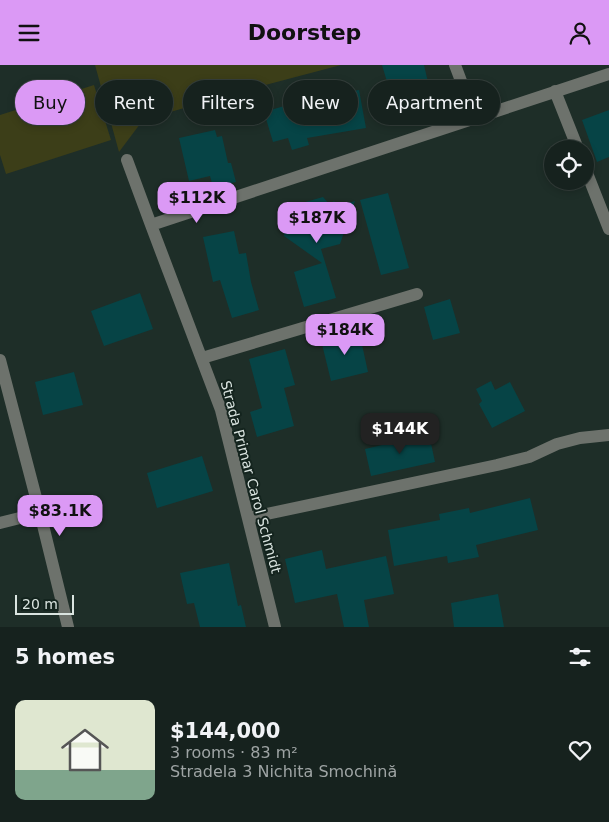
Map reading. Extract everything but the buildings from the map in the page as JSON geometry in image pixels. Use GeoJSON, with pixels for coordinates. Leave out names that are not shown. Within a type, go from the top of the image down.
{"type":"FeatureCollection","features":[{"type":"Feature","properties":{"kind":"street"},"geometry":{"type":"LineString","coordinates":[[454,65],[460,80]]}},
{"type":"Feature","properties":{"kind":"street"},"geometry":{"type":"LineString","coordinates":[[500,110],[609,74]]}},
{"type":"Feature","properties":{"kind":"street"},"geometry":{"type":"LineString","coordinates":[[555,91],[574,140]]}},
{"type":"Feature","properties":{"kind":"street"},"geometry":{"type":"LineString","coordinates":[[152,225],[454,125]]}},
{"type":"Feature","properties":{"kind":"street","name":"Strada Primar Carol Schmidt"},"geometry":{"type":"LineString","coordinates":[[127,160],[202,357],[220,410],[275,627]]}},
{"type":"Feature","properties":{"kind":"street"},"geometry":{"type":"LineString","coordinates":[[594,190],[609,229]]}},
{"type":"Feature","properties":{"kind":"street"},"geometry":{"type":"LineString","coordinates":[[202,357],[418,295]]}},
{"type":"Feature","properties":{"kind":"street"},"geometry":{"type":"LineString","coordinates":[[0,361],[68,627]]}},
{"type":"Feature","properties":{"kind":"street"},"geometry":{"type":"LineString","coordinates":[[248,518],[497,465],[529,457],[557,444],[580,438],[609,435]]}},
{"type":"Feature","properties":{"kind":"street"},"geometry":{"type":"LineString","coordinates":[[0,523],[40,513]]}},
{"type":"Feature","properties":{"kind":"green space"},"geometry":{"type":"Polygon","coordinates":[[[95,65],[341,65],[273,83],[273,80],[183,80],[183,108],[173,111],[173,80],[99,80],[95,65]]]}},
{"type":"Feature","properties":{"kind":"green space"},"geometry":{"type":"Polygon","coordinates":[[[94,85],[95,125],[106,125],[111,140],[6,174],[0,155],[0,115],[15,110],[15,125],[85,125],[85,88],[94,85]]]}},
{"type":"Feature","properties":{"kind":"green space"},"geometry":{"type":"Polygon","coordinates":[[[112,125],[139,125],[119,152],[112,125]]]}}]}
